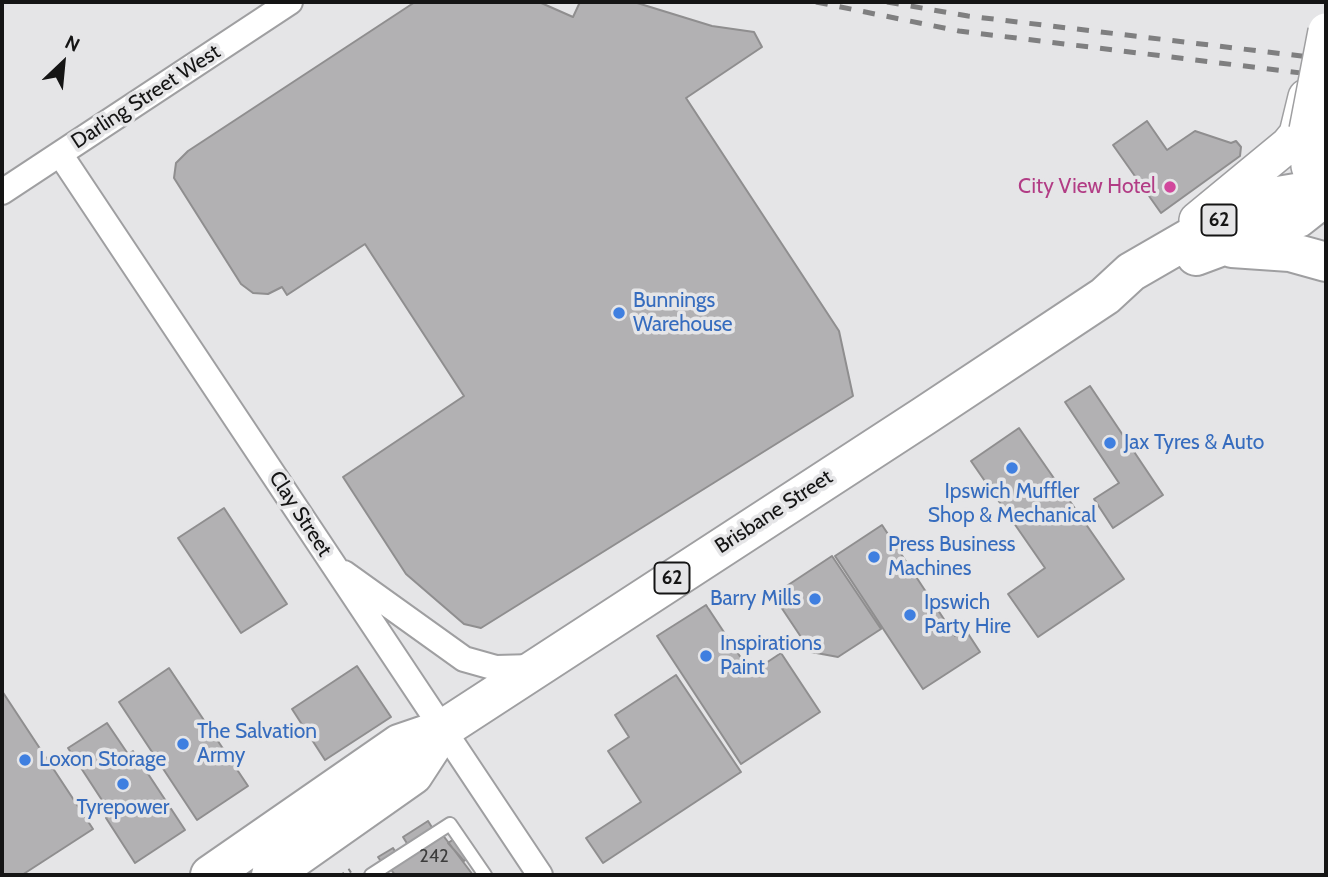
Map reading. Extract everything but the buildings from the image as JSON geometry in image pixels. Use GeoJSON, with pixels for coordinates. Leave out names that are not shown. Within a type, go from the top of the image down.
{"type":"FeatureCollection","features":[{"type":"Feature","properties":{"kind":"main road"},"geometry":{"type":"LineString","coordinates":[[1324,196],[1309,166],[1303,130],[1326,31]]}},
{"type":"Feature","properties":{"kind":"main road","name":"Brisbane Street"},"geometry":{"type":"LineString","coordinates":[[1118,284],[1276,158],[1303,130]]}},
{"type":"Feature","properties":{"kind":"main road","name":"Brisbane Street"},"geometry":{"type":"LineString","coordinates":[[210,875],[399,744],[443,729],[533,667],[1118,284],[1240,209],[1278,196],[1324,196]]}},
{"type":"Feature","properties":{"kind":"main road","name":"Brisbane Street"},"geometry":{"type":"LineString","coordinates":[[1118,284],[1290,221],[1324,196]]}},
{"type":"Feature","properties":{"kind":"main road","name":"62"},"geometry":{"type":"LineString","coordinates":[[1210,251],[1244,248],[1277,251],[1326,262]]}},
{"type":"Feature","properties":{"kind":"main road","name":"Brisbane Street"},"geometry":{"type":"LineString","coordinates":[[271,875],[413,775],[443,729]]}},
{"type":"Feature","properties":{"kind":"street","name":"Darling Street West"},"geometry":{"type":"LineString","coordinates":[[2,192],[290,2]]}},
{"type":"Feature","properties":{"kind":"street","name":"Clay Street"},"geometry":{"type":"LineString","coordinates":[[60,154],[540,875]]}},
{"type":"Feature","properties":{"kind":"street"},"geometry":{"type":"LineString","coordinates":[[334,566],[464,659],[496,668],[533,667]]}},
{"type":"Feature","properties":{"kind":"lane"},"geometry":{"type":"LineString","coordinates":[[371,875],[450,824],[485,875]]}},
{"type":"Feature","properties":{"kind":"railway"},"geometry":{"type":"LineString","coordinates":[[816,2],[959,31],[1326,76]]}},
{"type":"Feature","properties":{"kind":"railway"},"geometry":{"type":"LineString","coordinates":[[887,2],[968,16],[1326,59]]}},
{"type":"Feature","properties":{"kind":"place","name":"City View Hotel"},"geometry":{"type":"Point","coordinates":[1170,187]}},
{"type":"Feature","properties":{"kind":"place","name":"Bunnings Warehouse"},"geometry":{"type":"Point","coordinates":[619,313]}},
{"type":"Feature","properties":{"kind":"place","name":"Jax Tyres & Auto"},"geometry":{"type":"Point","coordinates":[1110,443]}},
{"type":"Feature","properties":{"kind":"place","name":"Ipswich Muffler Shop & Mechanical"},"geometry":{"type":"Point","coordinates":[1012,468]}},
{"type":"Feature","properties":{"kind":"place","name":"Press Business Machines"},"geometry":{"type":"Point","coordinates":[874,557]}},
{"type":"Feature","properties":{"kind":"place","name":"Barry Mills"},"geometry":{"type":"Point","coordinates":[815,599]}},
{"type":"Feature","properties":{"kind":"place","name":"Ipswich Party Hire"},"geometry":{"type":"Point","coordinates":[910,615]}},
{"type":"Feature","properties":{"kind":"place","name":"Inspirations Paint"},"geometry":{"type":"Point","coordinates":[706,656]}},
{"type":"Feature","properties":{"kind":"place","name":"The Salvation Army"},"geometry":{"type":"Point","coordinates":[183,744]}},
{"type":"Feature","properties":{"kind":"place","name":"Loxon Storage"},"geometry":{"type":"Point","coordinates":[25,760]}},
{"type":"Feature","properties":{"kind":"place","name":"Tyrepower"},"geometry":{"type":"Point","coordinates":[123,784]}}]}
